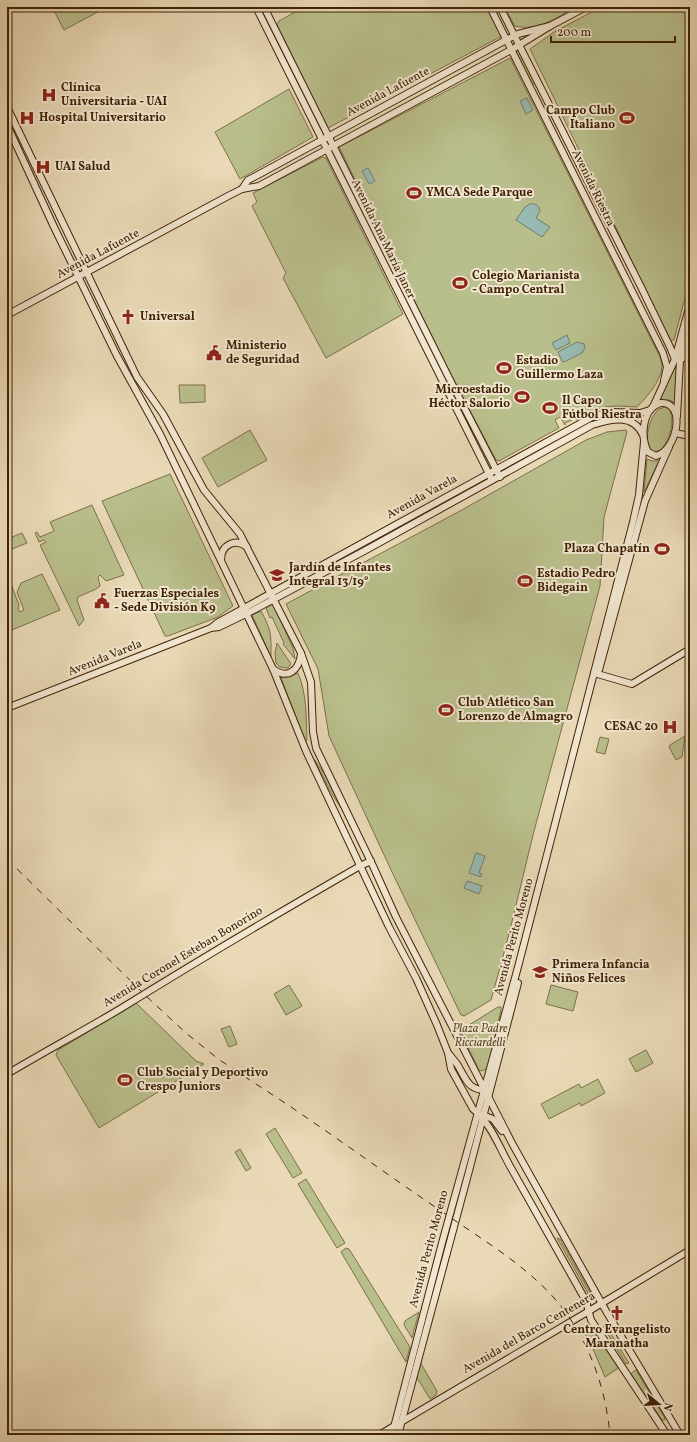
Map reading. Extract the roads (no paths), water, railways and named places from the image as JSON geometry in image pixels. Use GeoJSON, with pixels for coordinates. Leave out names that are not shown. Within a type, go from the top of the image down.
{"type":"FeatureCollection","features":[{"type":"Feature","properties":{"kind":"main road","name":"Avenida Ana María Janer"},"geometry":{"type":"LineString","coordinates":[[256,7],[321,140],[492,480]]}},
{"type":"Feature","properties":{"kind":"main road","name":"Avenida Ana María Janer"},"geometry":{"type":"LineString","coordinates":[[264,7],[438,357],[500,477]]}},
{"type":"Feature","properties":{"kind":"main road","name":"Avenida Riestra"},"geometry":{"type":"LineString","coordinates":[[490,7],[665,358],[667,367],[664,381]]}},
{"type":"Feature","properties":{"kind":"main road","name":"Avenida Riestra"},"geometry":{"type":"LineString","coordinates":[[500,7],[670,347],[678,360]]}},
{"type":"Feature","properties":{"kind":"main road","name":"Avenida Lafuente"},"geometry":{"type":"LineString","coordinates":[[7,315],[242,189],[259,186],[519,46],[550,26],[586,7]]}},
{"type":"Feature","properties":{"kind":"main road"},"geometry":{"type":"LineString","coordinates":[[262,20],[269,17]]}},
{"type":"Feature","properties":{"kind":"main road","name":"Avenida Lafuente"},"geometry":{"type":"LineString","coordinates":[[242,189],[248,180],[506,40],[514,36],[550,26]]}},
{"type":"Feature","properties":{"kind":"main road"},"geometry":{"type":"LineString","coordinates":[[7,107],[138,380],[163,414],[204,490],[237,529],[249,548],[301,653],[311,682],[312,732],[316,748],[371,861],[396,917],[488,1090],[488,1096],[542,1198],[602,1304],[680,1435]]}},
{"type":"Feature","properties":{"kind":"main road"},"geometry":{"type":"LineString","coordinates":[[7,125],[120,363],[160,434],[273,669],[306,752],[389,927],[416,978],[437,1025],[448,1053],[451,1069],[473,1109],[481,1116],[502,1152],[586,1301],[591,1320],[667,1435]]}},
{"type":"Feature","properties":{"kind":"main road"},"geometry":{"type":"LineString","coordinates":[[632,291],[641,287]]}},
{"type":"Feature","properties":{"kind":"main road"},"geometry":{"type":"LineString","coordinates":[[690,304],[679,346],[678,360],[677,421],[675,433],[669,447],[661,455],[653,456],[648,452],[644,442],[643,435],[647,418],[664,381],[678,360],[690,323]]}},
{"type":"Feature","properties":{"kind":"main road"},"geometry":{"type":"LineString","coordinates":[[670,347],[675,348],[679,346]]}},
{"type":"Feature","properties":{"kind":"main road"},"geometry":{"type":"LineString","coordinates":[[678,360],[690,354]]}},
{"type":"Feature","properties":{"kind":"main road"},"geometry":{"type":"LineString","coordinates":[[430,358],[434,355],[438,357]]}},
{"type":"Feature","properties":{"kind":"main road"},"geometry":{"type":"LineString","coordinates":[[652,409],[661,403],[668,404],[674,411],[677,421]]}},
{"type":"Feature","properties":{"kind":"main road","name":"Avenida Varela"},"geometry":{"type":"LineString","coordinates":[[7,708],[211,628],[217,623],[245,611],[410,516],[592,417],[612,412],[640,413],[652,409]]}},
{"type":"Feature","properties":{"kind":"main road","name":"Avenida Varela"},"geometry":{"type":"LineString","coordinates":[[272,596],[414,524],[592,425],[607,420],[628,420],[634,422],[639,427],[643,435]]}},
{"type":"Feature","properties":{"kind":"main road"},"geometry":{"type":"LineString","coordinates":[[675,433],[690,436]]}},
{"type":"Feature","properties":{"kind":"main road","name":"Avenida Perito Moreno"},"geometry":{"type":"LineString","coordinates":[[398,1435],[596,673],[638,502],[644,442]]}},
{"type":"Feature","properties":{"kind":"main road","name":"Avenida Perito Moreno"},"geometry":{"type":"LineString","coordinates":[[596,673],[645,501],[669,447]]}},
{"type":"Feature","properties":{"kind":"main road"},"geometry":{"type":"LineString","coordinates":[[410,516],[414,524]]}},
{"type":"Feature","properties":{"kind":"main road"},"geometry":{"type":"LineString","coordinates":[[223,564],[221,554],[230,544],[238,542],[249,548]]}},
{"type":"Feature","properties":{"kind":"main road"},"geometry":{"type":"LineString","coordinates":[[596,673],[632,684],[690,649]]}},
{"type":"Feature","properties":{"kind":"main road"},"geometry":{"type":"LineString","coordinates":[[273,669],[283,674],[290,673],[298,665],[301,653]]}},
{"type":"Feature","properties":{"kind":"main road","name":"Avenida Coronel Esteban Bonorino"},"geometry":{"type":"LineString","coordinates":[[7,1074],[360,866],[371,861]]}},
{"type":"Feature","properties":{"kind":"main road"},"geometry":{"type":"LineString","coordinates":[[448,1053],[457,1064],[467,1082],[477,1089],[488,1090]]}},
{"type":"Feature","properties":{"kind":"main road","name":"Avenida Perito Moreno"},"geometry":{"type":"LineString","coordinates":[[392,1435],[440,1250],[488,1096]]}},
{"type":"Feature","properties":{"kind":"main road"},"geometry":{"type":"LineString","coordinates":[[481,1116],[493,1119],[499,1125],[506,1138],[512,1142]]}},
{"type":"Feature","properties":{"kind":"main road","name":"Avenida del Barco Centenera"},"geometry":{"type":"LineString","coordinates":[[379,1435],[602,1304],[690,1250]]}},
{"type":"Feature","properties":{"kind":"water"},"geometry":{"type":"Polygon","coordinates":[[[527,98],[533,110],[526,114],[520,101],[527,98]]]}},
{"type":"Feature","properties":{"kind":"water"},"geometry":{"type":"Polygon","coordinates":[[[368,168],[375,181],[369,184],[362,171],[368,168]]]}},
{"type":"Feature","properties":{"kind":"water"},"geometry":{"type":"Polygon","coordinates":[[[530,204],[534,204],[539,207],[540,211],[536,218],[550,227],[542,237],[516,220],[525,207],[530,204]]]}},
{"type":"Feature","properties":{"kind":"water"},"geometry":{"type":"Polygon","coordinates":[[[567,335],[570,343],[556,350],[552,343],[567,335]]]}},
{"type":"Feature","properties":{"kind":"water"},"geometry":{"type":"Polygon","coordinates":[[[577,342],[584,344],[585,348],[582,353],[564,362],[562,361],[558,352],[577,342]]]}},
{"type":"Feature","properties":{"kind":"water"},"geometry":{"type":"Polygon","coordinates":[[[476,853],[485,856],[479,873],[482,874],[481,877],[469,873],[476,853]]]}},
{"type":"Feature","properties":{"kind":"water"},"geometry":{"type":"Polygon","coordinates":[[[467,881],[482,886],[479,894],[464,888],[467,881]]]}},
{"type":"Feature","properties":{"kind":"railway"},"geometry":{"type":"LineString","coordinates":[[7,859],[146,996],[186,1033],[217,1058],[308,1118],[494,1247],[541,1284],[567,1314],[591,1357],[605,1403],[610,1435]]}},
{"type":"Feature","properties":{"kind":"place","name":"Clínica Universitaria - UAI"},"geometry":{"type":"Point","coordinates":[49,95]}},
{"type":"Feature","properties":{"kind":"place","name":"Hospital Universitario"},"geometry":{"type":"Point","coordinates":[27,118]}},
{"type":"Feature","properties":{"kind":"place","name":"Campo Club Italiano"},"geometry":{"type":"Point","coordinates":[627,118]}},
{"type":"Feature","properties":{"kind":"place","name":"UAI Salud"},"geometry":{"type":"Point","coordinates":[43,167]}},
{"type":"Feature","properties":{"kind":"place","name":"YMCA Sede Parque"},"geometry":{"type":"Point","coordinates":[414,193]}},
{"type":"Feature","properties":{"kind":"place","name":"Colegio Marianista - Campo Central"},"geometry":{"type":"Point","coordinates":[460,283]}},
{"type":"Feature","properties":{"kind":"place","name":"Universal"},"geometry":{"type":"Point","coordinates":[128,317]}},
{"type":"Feature","properties":{"kind":"place","name":"Ministerio de Seguridad"},"geometry":{"type":"Point","coordinates":[214,353]}},
{"type":"Feature","properties":{"kind":"place","name":"Estadio Guillermo Laza"},"geometry":{"type":"Point","coordinates":[504,368]}},
{"type":"Feature","properties":{"kind":"place","name":"Microestadio Héctor Salorio"},"geometry":{"type":"Point","coordinates":[522,397]}},
{"type":"Feature","properties":{"kind":"place","name":"Il Capo Fútbol Riestra"},"geometry":{"type":"Point","coordinates":[550,408]}},
{"type":"Feature","properties":{"kind":"place","name":"Plaza Chapatín"},"geometry":{"type":"Point","coordinates":[662,549]}},
{"type":"Feature","properties":{"kind":"place","name":"Jardín de Infantes Integral 13/19°"},"geometry":{"type":"Point","coordinates":[277,575]}},
{"type":"Feature","properties":{"kind":"place","name":"Estadio Pedro Bidegain"},"geometry":{"type":"Point","coordinates":[525,581]}},
{"type":"Feature","properties":{"kind":"place","name":"Fuerzas Especiales - Sede División K9"},"geometry":{"type":"Point","coordinates":[102,601]}},
{"type":"Feature","properties":{"kind":"place","name":"Club Atlético San Lorenzo de Almagro"},"geometry":{"type":"Point","coordinates":[446,710]}},
{"type":"Feature","properties":{"kind":"place","name":"CESAC 20"},"geometry":{"type":"Point","coordinates":[670,727]}},
{"type":"Feature","properties":{"kind":"place","name":"Primera Infancia Niños Felices"},"geometry":{"type":"Point","coordinates":[540,972]}},
{"type":"Feature","properties":{"kind":"place","name":"Club Social y Deportivo Crespo Juniors"},"geometry":{"type":"Point","coordinates":[125,1080]}},
{"type":"Feature","properties":{"kind":"place","name":"Centro Evangelisto Maranatha"},"geometry":{"type":"Point","coordinates":[617,1313]}},
{"type":"Feature","properties":{"kind":"park label","name":"Plaza Padre Ricciardelli"},"geometry":{"type":"Point","coordinates":[480,1036]}}]}
